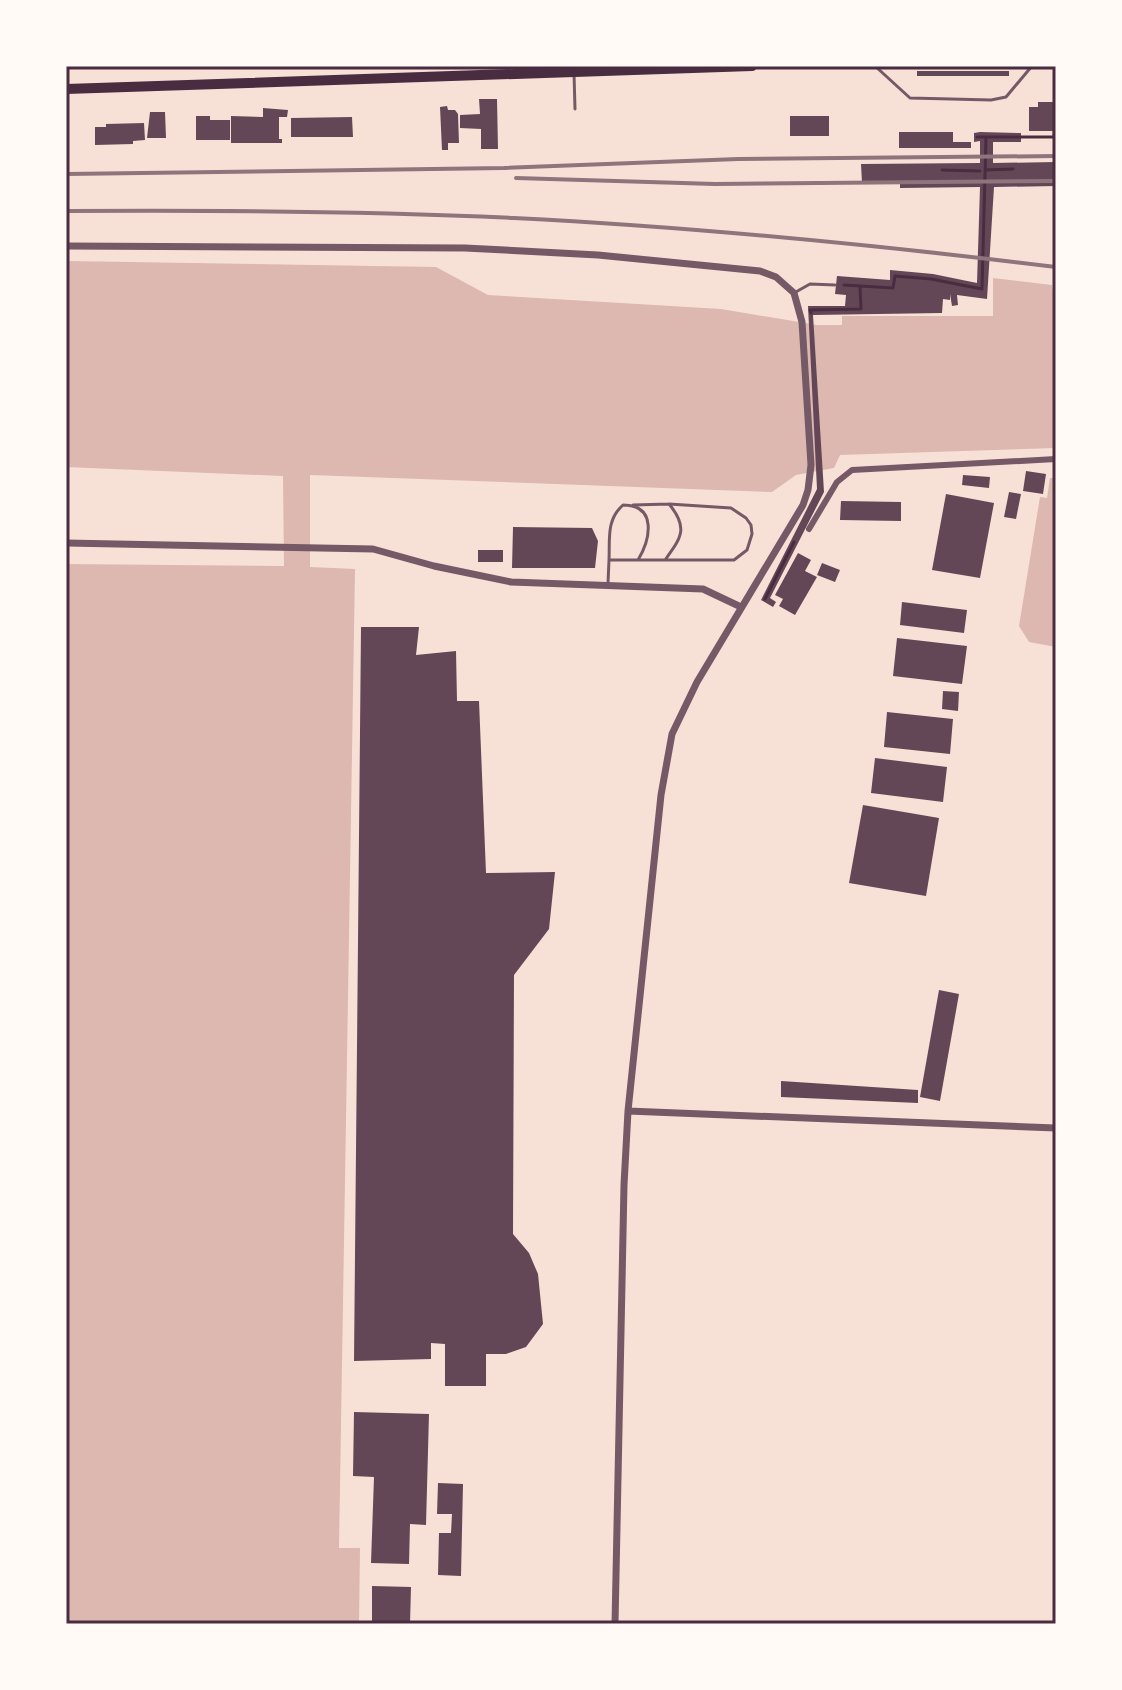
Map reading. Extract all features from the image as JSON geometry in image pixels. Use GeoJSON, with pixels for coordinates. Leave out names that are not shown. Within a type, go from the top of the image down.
{"type":"FeatureCollection","features":[{"type":"Feature","properties":{"kind":"highway"},"geometry":{"type":"LineString","coordinates":[[66,89],[561,70],[574,73],[752,66]]}},
{"type":"Feature","properties":{"kind":"street"},"geometry":{"type":"LineString","coordinates":[[66,246],[451,247],[598,255],[760,271],[776,277],[794,293],[802,322],[811,465],[808,490],[803,505],[697,682],[672,734],[661,795],[628,1111],[615,1624]]}},
{"type":"Feature","properties":{"kind":"street"},"geometry":{"type":"LineString","coordinates":[[809,529],[837,482],[852,470],[1056,459]]}},
{"type":"Feature","properties":{"kind":"street"},"geometry":{"type":"LineString","coordinates":[[66,543],[373,549],[511,582],[703,589],[741,607]]}},
{"type":"Feature","properties":{"kind":"street"},"geometry":{"type":"LineString","coordinates":[[628,1111],[1056,1128]]}},
{"type":"Feature","properties":{"kind":"lane"},"geometry":{"type":"LineString","coordinates":[[875,66],[910,98],[991,100],[1006,97],[1032,66]]}},
{"type":"Feature","properties":{"kind":"lane"},"geometry":{"type":"LineString","coordinates":[[574,73],[575,109]]}},
{"type":"Feature","properties":{"kind":"lane"},"geometry":{"type":"LineString","coordinates":[[794,293],[810,284],[835,285]]}},
{"type":"Feature","properties":{"kind":"lane"},"geometry":{"type":"LineString","coordinates":[[665,560],[678,542],[682,529],[669,504]]}},
{"type":"Feature","properties":{"kind":"lane"},"geometry":{"type":"LineString","coordinates":[[608,586],[610,522],[623,505],[731,508],[751,525],[752,534],[747,550],[734,560],[609,560]]}},
{"type":"Feature","properties":{"kind":"lane"},"geometry":{"type":"LineString","coordinates":[[632,505],[645,516],[649,525],[649,538],[638,560]]}},
{"type":"Feature","properties":{"kind":"path"},"geometry":{"type":"LineString","coordinates":[[977,137],[1054,137],[1056,96]]}},
{"type":"Feature","properties":{"kind":"path"},"geometry":{"type":"LineString","coordinates":[[835,285],[893,288],[895,276],[982,289],[986,137]]}},
{"type":"Feature","properties":{"kind":"path"},"geometry":{"type":"LineString","coordinates":[[942,170],[979,172],[1013,169]]}},
{"type":"Feature","properties":{"kind":"path"},"geometry":{"type":"LineString","coordinates":[[811,324],[810,310],[861,309],[860,287]]}},
{"type":"Feature","properties":{"kind":"shaded area"},"geometry":{"type":"Polygon","coordinates":[[[66,261],[436,267],[488,295],[721,309],[817,325],[842,325],[842,316],[993,316],[993,278],[1052,285],[1056,313],[1056,448],[840,455],[834,468],[796,475],[772,492],[310,475],[310,567],[355,569],[339,1548],[360,1548],[359,1624],[66,1624],[66,564],[284,566],[283,476],[66,467],[66,261]]]}},
{"type":"Feature","properties":{"kind":"shaded area"},"geometry":{"type":"Polygon","coordinates":[[[1050,478],[1056,478],[1056,647],[1029,642],[1019,626],[1040,497],[1047,498],[1050,478]]]}},
{"type":"Feature","properties":{"kind":"building"},"geometry":{"type":"Polygon","coordinates":[[[917,71],[1009,71],[1009,76],[917,76],[917,71]]]}},
{"type":"Feature","properties":{"kind":"building"},"geometry":{"type":"Polygon","coordinates":[[[479,99],[497,99],[498,149],[481,149],[481,129],[460,128],[460,115],[480,114],[479,99]]]}},
{"type":"Feature","properties":{"kind":"building"},"geometry":{"type":"Polygon","coordinates":[[[1038,102],[1056,102],[1056,131],[1029,131],[1029,107],[1038,107],[1038,102]]]}},
{"type":"Feature","properties":{"kind":"building"},"geometry":{"type":"Polygon","coordinates":[[[447,106],[448,110],[455,110],[458,114],[459,143],[448,143],[448,150],[442,150],[440,107],[447,106]]]}},
{"type":"Feature","properties":{"kind":"building"},"geometry":{"type":"Polygon","coordinates":[[[263,108],[288,110],[287,117],[279,117],[279,139],[282,143],[231,143],[231,116],[263,117],[263,108]]]}},
{"type":"Feature","properties":{"kind":"building"},"geometry":{"type":"Polygon","coordinates":[[[150,112],[165,112],[166,138],[147,138],[150,112]]]}},
{"type":"Feature","properties":{"kind":"building"},"geometry":{"type":"Polygon","coordinates":[[[196,116],[230,120],[230,140],[196,140],[196,116]]]}},
{"type":"Feature","properties":{"kind":"building"},"geometry":{"type":"Polygon","coordinates":[[[790,116],[829,116],[829,136],[790,136],[790,116]]]}},
{"type":"Feature","properties":{"kind":"building"},"geometry":{"type":"Polygon","coordinates":[[[352,117],[353,137],[291,137],[291,118],[352,117]]]}},
{"type":"Feature","properties":{"kind":"building"},"geometry":{"type":"Polygon","coordinates":[[[144,123],[145,140],[133,141],[133,144],[95,145],[95,127],[144,123]]]}},
{"type":"Feature","properties":{"kind":"building"},"geometry":{"type":"Polygon","coordinates":[[[899,132],[953,132],[953,142],[971,142],[971,148],[899,148],[899,132]]]}},
{"type":"Feature","properties":{"kind":"building"},"geometry":{"type":"Polygon","coordinates":[[[974,133],[1021,133],[1021,142],[993,142],[993,163],[1056,162],[1056,186],[994,187],[987,299],[957,295],[958,305],[952,306],[950,294],[950,300],[943,299],[942,313],[813,315],[824,492],[770,598],[776,602],[773,607],[761,600],[817,489],[808,306],[845,306],[846,295],[835,294],[837,276],[890,280],[890,270],[977,283],[980,187],[900,188],[900,182],[862,183],[861,164],[980,163],[980,141],[974,142],[974,133]]]}},
{"type":"Feature","properties":{"kind":"building"},"geometry":{"type":"Polygon","coordinates":[[[1026,471],[1046,474],[1043,494],[1023,491],[1026,471]]]}},
{"type":"Feature","properties":{"kind":"building"},"geometry":{"type":"Polygon","coordinates":[[[963,475],[990,477],[989,488],[962,485],[963,475]]]}},
{"type":"Feature","properties":{"kind":"building"},"geometry":{"type":"Polygon","coordinates":[[[1009,492],[1021,494],[1016,519],[1004,517],[1009,492]]]}},
{"type":"Feature","properties":{"kind":"building"},"geometry":{"type":"Polygon","coordinates":[[[946,494],[994,503],[980,578],[932,570],[946,494]]]}},
{"type":"Feature","properties":{"kind":"building"},"geometry":{"type":"Polygon","coordinates":[[[841,501],[901,502],[901,521],[840,520],[841,501]]]}},
{"type":"Feature","properties":{"kind":"building"},"geometry":{"type":"Polygon","coordinates":[[[513,527],[592,528],[598,541],[595,568],[512,568],[513,527]]]}},
{"type":"Feature","properties":{"kind":"building"},"geometry":{"type":"Polygon","coordinates":[[[478,550],[503,550],[503,562],[478,562],[478,550]]]}},
{"type":"Feature","properties":{"kind":"building"},"geometry":{"type":"Polygon","coordinates":[[[798,553],[811,560],[805,571],[817,577],[795,615],[779,606],[783,599],[775,595],[798,553]]]}},
{"type":"Feature","properties":{"kind":"building"},"geometry":{"type":"Polygon","coordinates":[[[822,563],[840,570],[835,582],[817,575],[822,563]]]}},
{"type":"Feature","properties":{"kind":"building"},"geometry":{"type":"Polygon","coordinates":[[[902,602],[967,610],[964,633],[900,625],[902,602]]]}},
{"type":"Feature","properties":{"kind":"building"},"geometry":{"type":"Polygon","coordinates":[[[361,627],[419,627],[416,655],[456,651],[457,701],[479,701],[486,873],[555,872],[549,929],[514,975],[513,1234],[529,1253],[538,1274],[543,1324],[526,1347],[506,1354],[486,1354],[486,1386],[445,1386],[445,1344],[431,1343],[431,1359],[354,1361],[361,627]]]}},
{"type":"Feature","properties":{"kind":"building"},"geometry":{"type":"Polygon","coordinates":[[[897,638],[967,646],[962,684],[893,676],[897,638]]]}},
{"type":"Feature","properties":{"kind":"building"},"geometry":{"type":"Polygon","coordinates":[[[943,691],[959,692],[958,711],[942,709],[943,691]]]}},
{"type":"Feature","properties":{"kind":"building"},"geometry":{"type":"Polygon","coordinates":[[[887,712],[953,719],[950,754],[884,747],[887,712]]]}},
{"type":"Feature","properties":{"kind":"building"},"geometry":{"type":"Polygon","coordinates":[[[875,758],[947,767],[943,802],[871,793],[875,758]]]}},
{"type":"Feature","properties":{"kind":"building"},"geometry":{"type":"Polygon","coordinates":[[[863,805],[939,818],[926,896],[849,883],[863,805]]]}},
{"type":"Feature","properties":{"kind":"building"},"geometry":{"type":"Polygon","coordinates":[[[939,990],[959,994],[940,1101],[920,1097],[939,990]]]}},
{"type":"Feature","properties":{"kind":"building"},"geometry":{"type":"Polygon","coordinates":[[[781,1081],[918,1090],[918,1103],[781,1097],[781,1081]]]}},
{"type":"Feature","properties":{"kind":"building"},"geometry":{"type":"Polygon","coordinates":[[[354,1412],[429,1414],[426,1525],[410,1524],[409,1564],[371,1563],[374,1477],[353,1476],[354,1412]]]}},
{"type":"Feature","properties":{"kind":"building"},"geometry":{"type":"Polygon","coordinates":[[[438,1483],[463,1484],[461,1576],[438,1575],[439,1533],[451,1533],[452,1514],[437,1514],[438,1483]]]}},
{"type":"Feature","properties":{"kind":"building"},"geometry":{"type":"Polygon","coordinates":[[[372,1586],[411,1587],[410,1624],[372,1624],[372,1586]]]}},
{"type":"Feature","properties":{"kind":"railway"},"geometry":{"type":"LineString","coordinates":[[66,174],[504,168],[738,159],[1056,156]]}},
{"type":"Feature","properties":{"kind":"railway"},"geometry":{"type":"LineString","coordinates":[[516,178],[715,184],[1056,181]]}},
{"type":"Feature","properties":{"kind":"railway"},"geometry":{"type":"LineString","coordinates":[[66,211],[346,212],[582,222],[785,238],[1056,267]]}}]}
